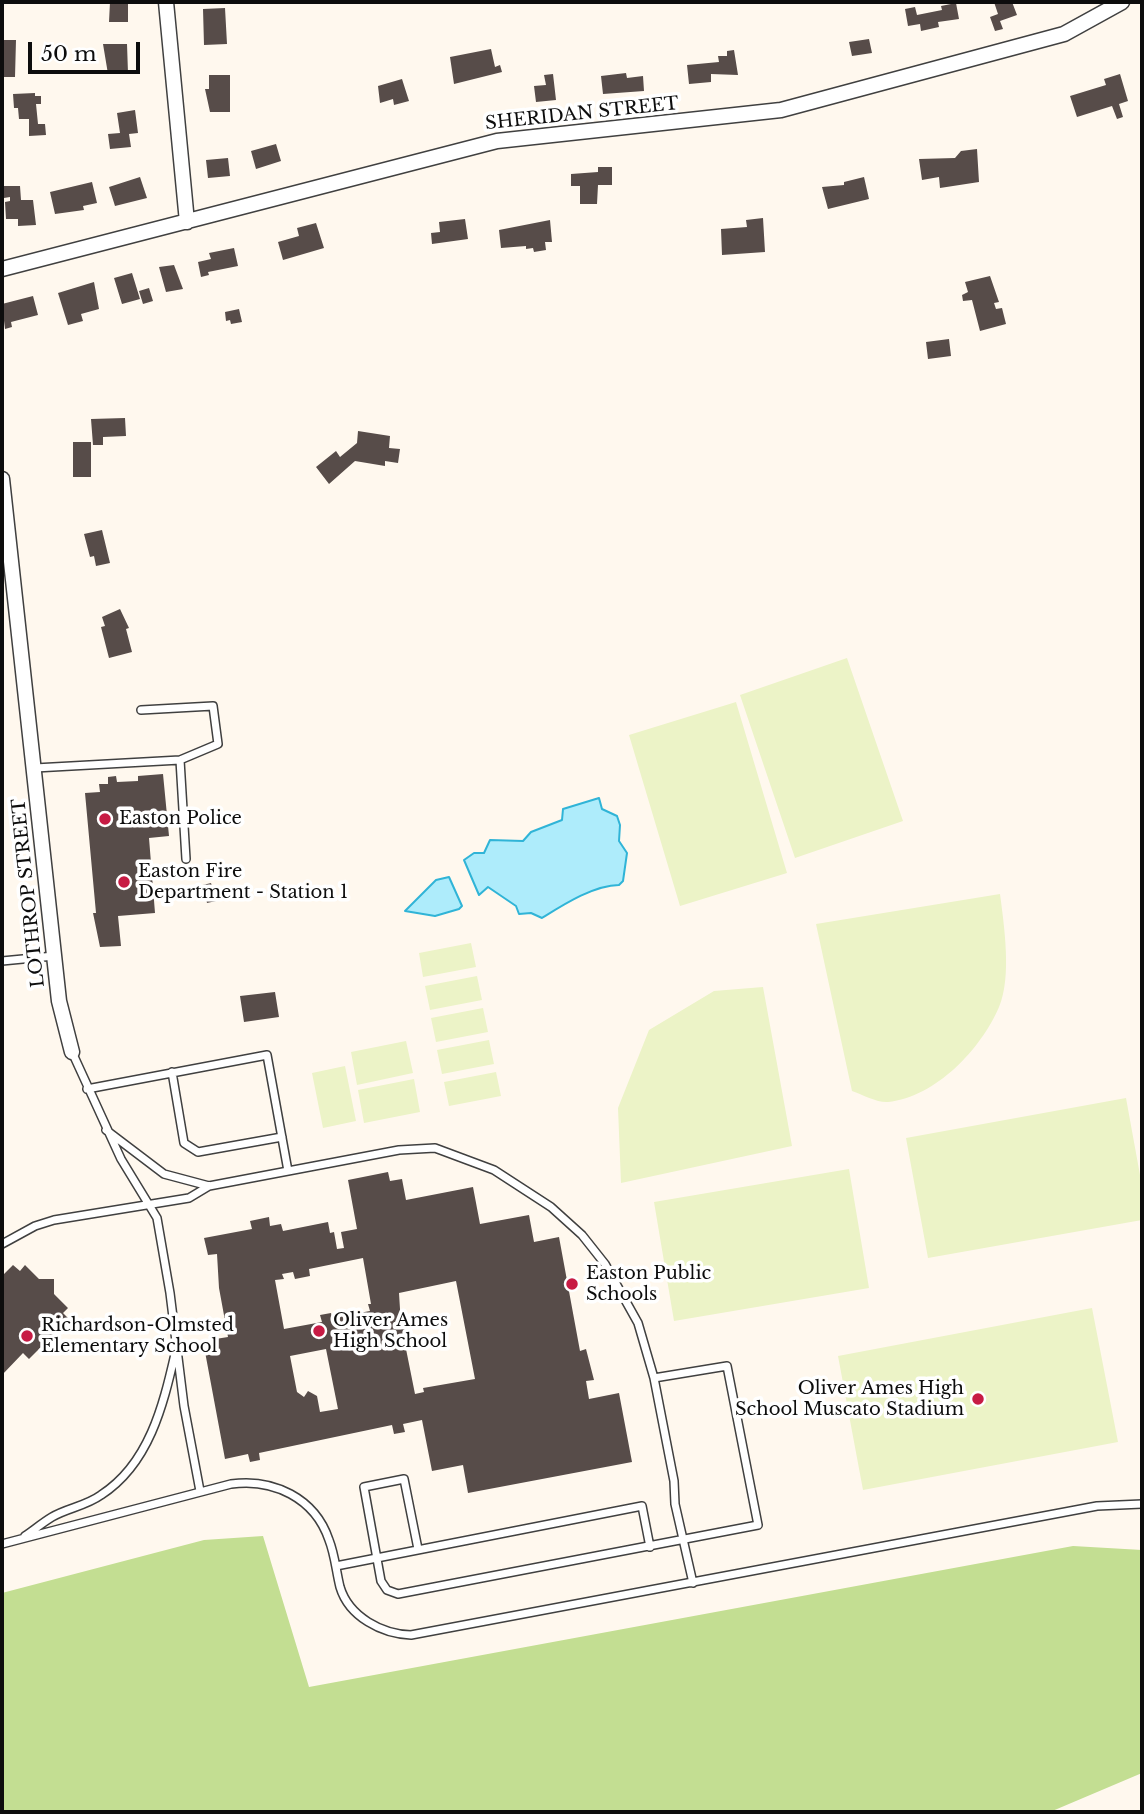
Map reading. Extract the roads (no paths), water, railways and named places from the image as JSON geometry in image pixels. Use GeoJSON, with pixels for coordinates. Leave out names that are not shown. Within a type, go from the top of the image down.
{"type":"FeatureCollection","features":[{"type":"Feature","properties":{"kind":"street"},"geometry":{"type":"LineString","coordinates":[[166,2],[187,222]]}},
{"type":"Feature","properties":{"kind":"street","name":"SHERIDAN STREET"},"geometry":{"type":"LineString","coordinates":[[2,269],[497,141],[781,110],[1064,34],[1122,2]]}},
{"type":"Feature","properties":{"kind":"street","name":"LOTHROP STREET"},"geometry":{"type":"LineString","coordinates":[[2,480],[60,1010],[72,1052]]}},
{"type":"Feature","properties":{"kind":"lane"},"geometry":{"type":"LineString","coordinates":[[35,768],[180,760],[218,744],[213,706],[141,710]]}},
{"type":"Feature","properties":{"kind":"lane"},"geometry":{"type":"LineString","coordinates":[[180,760],[186,859]]}},
{"type":"Feature","properties":{"kind":"lane"},"geometry":{"type":"LineString","coordinates":[[2,961],[55,956]]}},
{"type":"Feature","properties":{"kind":"lane"},"geometry":{"type":"LineString","coordinates":[[72,1052],[134,1186],[157,1218],[200,1491]]}},
{"type":"Feature","properties":{"kind":"lane"},"geometry":{"type":"LineString","coordinates":[[88,1089],[267,1055],[288,1171]]}},
{"type":"Feature","properties":{"kind":"lane"},"geometry":{"type":"LineString","coordinates":[[172,1072],[184,1143],[198,1152],[282,1137]]}},
{"type":"Feature","properties":{"kind":"lane"},"geometry":{"type":"LineString","coordinates":[[106,1130],[164,1174],[209,1186]]}},
{"type":"Feature","properties":{"kind":"lane"},"geometry":{"type":"LineString","coordinates":[[2,1244],[48,1222],[189,1198],[209,1186],[424,1147],[455,1153],[494,1170],[551,1207],[594,1249],[631,1307],[644,1340],[654,1378],[674,1481],[675,1504],[693,1583]]}},
{"type":"Feature","properties":{"kind":"lane"},"geometry":{"type":"LineString","coordinates":[[20,1539],[53,1516],[101,1496],[127,1472],[145,1445],[160,1413],[177,1347]]}},
{"type":"Feature","properties":{"kind":"lane"},"geometry":{"type":"LineString","coordinates":[[418,1549],[404,1479],[364,1487],[383,1584],[398,1594],[758,1525],[727,1366],[654,1378]]}},
{"type":"Feature","properties":{"kind":"lane"},"geometry":{"type":"LineString","coordinates":[[2,1544],[200,1491],[255,1482],[290,1493],[317,1517],[329,1539],[342,1592],[355,1610],[371,1624],[401,1635],[422,1634],[1097,1506],[1142,1504]]}},
{"type":"Feature","properties":{"kind":"lane"},"geometry":{"type":"LineString","coordinates":[[336,1566],[642,1506],[650,1547]]}},
{"type":"Feature","properties":{"kind":"water"},"geometry":{"type":"Polygon","coordinates":[[[599,798],[602,809],[617,816],[620,825],[619,841],[627,853],[623,881],[619,885],[589,892],[542,918],[531,913],[519,914],[516,906],[488,887],[479,895],[464,860],[474,853],[484,853],[490,840],[523,841],[531,832],[562,820],[563,809],[599,798]]]}},
{"type":"Feature","properties":{"kind":"water"},"geometry":{"type":"Polygon","coordinates":[[[449,877],[462,906],[459,909],[435,916],[405,911],[436,880],[449,877]]]}},
{"type":"Feature","properties":{"kind":"place","name":"Easton Police"},"geometry":{"type":"Point","coordinates":[105,819]}},
{"type":"Feature","properties":{"kind":"place","name":"Easton Fire Department - Station 1"},"geometry":{"type":"Point","coordinates":[124,882]}},
{"type":"Feature","properties":{"kind":"place","name":"Easton Public Schools"},"geometry":{"type":"Point","coordinates":[572,1284]}},
{"type":"Feature","properties":{"kind":"place","name":"Oliver Ames High School"},"geometry":{"type":"Point","coordinates":[319,1331]}},
{"type":"Feature","properties":{"kind":"place","name":"Richardson-Olmsted Elementary School"},"geometry":{"type":"Point","coordinates":[27,1336]}},
{"type":"Feature","properties":{"kind":"place","name":"Oliver Ames High School Muscato Stadium"},"geometry":{"type":"Point","coordinates":[978,1399]}}]}
